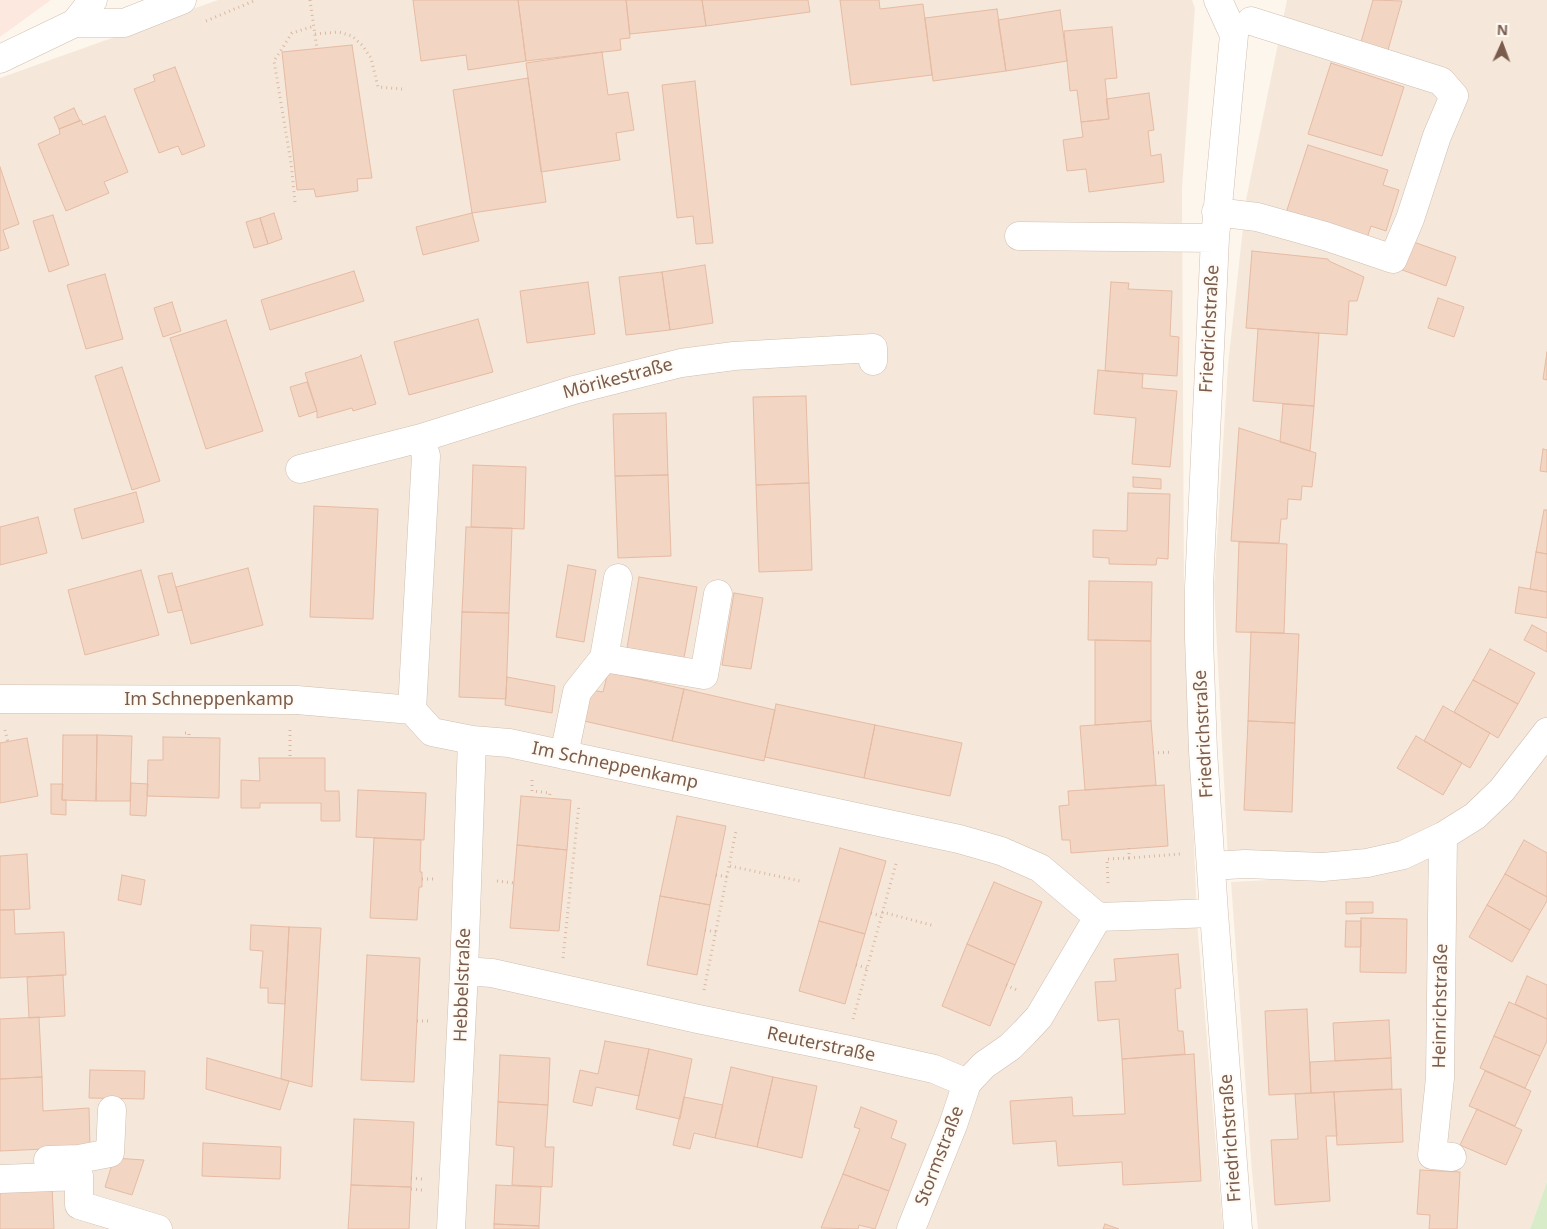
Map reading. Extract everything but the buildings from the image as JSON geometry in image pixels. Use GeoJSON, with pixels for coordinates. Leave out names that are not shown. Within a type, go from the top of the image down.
{"type":"FeatureCollection","features":[{"type":"Feature","properties":{"kind":"street"},"geometry":{"type":"LineString","coordinates":[[75,23],[93,0]]}},
{"type":"Feature","properties":{"kind":"street"},"geometry":{"type":"LineString","coordinates":[[0,59],[75,23],[124,23],[182,0]]}},
{"type":"Feature","properties":{"kind":"street"},"geometry":{"type":"LineString","coordinates":[[1215,225],[1257,218],[1325,236],[1393,259],[1410,219],[1438,136],[1454,96],[1442,81],[1248,19],[1219,2]]}},
{"type":"Feature","properties":{"kind":"street","name":"Friedrichstraße"},"geometry":{"type":"LineString","coordinates":[[1238,1229],[1203,751],[1199,587],[1215,225],[1248,19]]}},
{"type":"Feature","properties":{"kind":"street","name":"Friedrichstraße"},"geometry":{"type":"LineString","coordinates":[[1019,236],[1215,225]]}},
{"type":"Feature","properties":{"kind":"street","name":"Mörikestraße"},"geometry":{"type":"LineString","coordinates":[[300,469],[421,438],[574,390],[682,362],[734,356],[872,348],[873,361]]}},
{"type":"Feature","properties":{"kind":"street"},"geometry":{"type":"LineString","coordinates":[[412,710],[426,456],[421,438]]}},
{"type":"Feature","properties":{"kind":"street"},"geometry":{"type":"LineString","coordinates":[[564,755],[577,692],[604,658],[618,578]]}},
{"type":"Feature","properties":{"kind":"street"},"geometry":{"type":"LineString","coordinates":[[604,658],[704,674],[718,594]]}},
{"type":"Feature","properties":{"kind":"street","name":"Im Schneppenkamp"},"geometry":{"type":"LineString","coordinates":[[0,699],[297,700],[412,710],[432,732],[472,740],[509,743],[950,837],[1001,851],[1040,868],[1104,917]]}},
{"type":"Feature","properties":{"kind":"street"},"geometry":{"type":"LineString","coordinates":[[1211,858],[1245,864],[1323,868],[1367,863],[1403,855],[1444,836],[1475,816],[1502,790],[1547,732]]}},
{"type":"Feature","properties":{"kind":"street","name":"Hebbelstraße"},"geometry":{"type":"LineString","coordinates":[[451,1229],[464,971],[472,740]]}},
{"type":"Feature","properties":{"kind":"street","name":"Heinrichstraße"},"geometry":{"type":"LineString","coordinates":[[1444,836],[1440,1078],[1432,1155],[1452,1157]]}},
{"type":"Feature","properties":{"kind":"street"},"geometry":{"type":"LineString","coordinates":[[967,1083],[984,1065],[1010,1047],[1039,1017],[1104,917],[1214,913]]}},
{"type":"Feature","properties":{"kind":"street","name":"Reuterstraße"},"geometry":{"type":"LineString","coordinates":[[464,971],[492,973],[934,1069],[967,1083]]}},
{"type":"Feature","properties":{"kind":"street","name":"Stormstraße"},"geometry":{"type":"LineString","coordinates":[[911,1229],[953,1125],[967,1083]]}},
{"type":"Feature","properties":{"kind":"street"},"geometry":{"type":"LineString","coordinates":[[0,1162],[79,1159],[110,1153],[112,1110]]}},
{"type":"Feature","properties":{"kind":"street"},"geometry":{"type":"LineString","coordinates":[[0,1180],[79,1176],[79,1205],[158,1229]]}},
{"type":"Feature","properties":{"kind":"path"},"geometry":{"type":"LineString","coordinates":[[310,0],[317,49]]}},
{"type":"Feature","properties":{"kind":"path"},"geometry":{"type":"LineString","coordinates":[[294,202],[291,163],[274,61],[292,33],[314,26]]}},
{"type":"Feature","properties":{"kind":"path"},"geometry":{"type":"LineString","coordinates":[[315,34],[339,32],[352,36],[362,45],[371,58],[378,87],[402,89]]}},
{"type":"Feature","properties":{"kind":"path"},"geometry":{"type":"LineString","coordinates":[[290,724],[290,758]]}},
{"type":"Feature","properties":{"kind":"path"},"geometry":{"type":"LineString","coordinates":[[532,777],[532,791],[550,793],[549,798]]}},
{"type":"Feature","properties":{"kind":"path"},"geometry":{"type":"LineString","coordinates":[[560,988],[578,804]]}},
{"type":"Feature","properties":{"kind":"path"},"geometry":{"type":"LineString","coordinates":[[698,1019],[736,831]]}},
{"type":"Feature","properties":{"kind":"path"},"geometry":{"type":"LineString","coordinates":[[1128,848],[1129,858]]}},
{"type":"Feature","properties":{"kind":"path"},"geometry":{"type":"LineString","coordinates":[[1104,917],[1107,859],[1211,858]]}},
{"type":"Feature","properties":{"kind":"path"},"geometry":{"type":"LineString","coordinates":[[844,1050],[897,860]]}},
{"type":"Feature","properties":{"kind":"path"},"geometry":{"type":"LineString","coordinates":[[730,866],[800,881]]}},
{"type":"Feature","properties":{"kind":"path"},"geometry":{"type":"LineString","coordinates":[[716,875],[728,877]]}},
{"type":"Feature","properties":{"kind":"path"},"geometry":{"type":"LineString","coordinates":[[503,881],[514,883]]}},
{"type":"Feature","properties":{"kind":"path"},"geometry":{"type":"LineString","coordinates":[[871,913],[935,926]]}},
{"type":"Feature","properties":{"kind":"path"},"geometry":{"type":"LineString","coordinates":[[706,930],[716,932]]}},
{"type":"Feature","properties":{"kind":"path"},"geometry":{"type":"LineString","coordinates":[[856,965],[867,968]]}},
{"type":"Feature","properties":{"kind":"path"},"geometry":{"type":"LineString","coordinates":[[1006,985],[1015,989]]}},
{"type":"Feature","properties":{"kind":"shaded area"},"geometry":{"type":"Polygon","coordinates":[[[0,0],[51,0],[0,37],[0,0]]]}},
{"type":"Feature","properties":{"kind":"shaded area"},"geometry":{"type":"Polygon","coordinates":[[[218,0],[1192,0],[1195,8],[1182,189],[1184,586],[1197,921],[1223,1229],[0,1229],[0,78],[218,0]]]}},
{"type":"Feature","properties":{"kind":"shaded area"},"geometry":{"type":"Polygon","coordinates":[[[1287,0],[1547,0],[1547,717],[1492,786],[1449,820],[1403,844],[1365,853],[1228,860],[1214,588],[1228,365],[1246,200],[1287,0]]]}},
{"type":"Feature","properties":{"kind":"shaded area"},"geometry":{"type":"Polygon","coordinates":[[[1547,747],[1547,1182],[1530,1229],[1258,1229],[1252,1173],[1231,882],[1324,877],[1408,864],[1547,747]]]}},
{"type":"Feature","properties":{"kind":"green space"},"geometry":{"type":"Polygon","coordinates":[[[1547,1182],[1547,1229],[1530,1229],[1547,1182]]]}}]}
